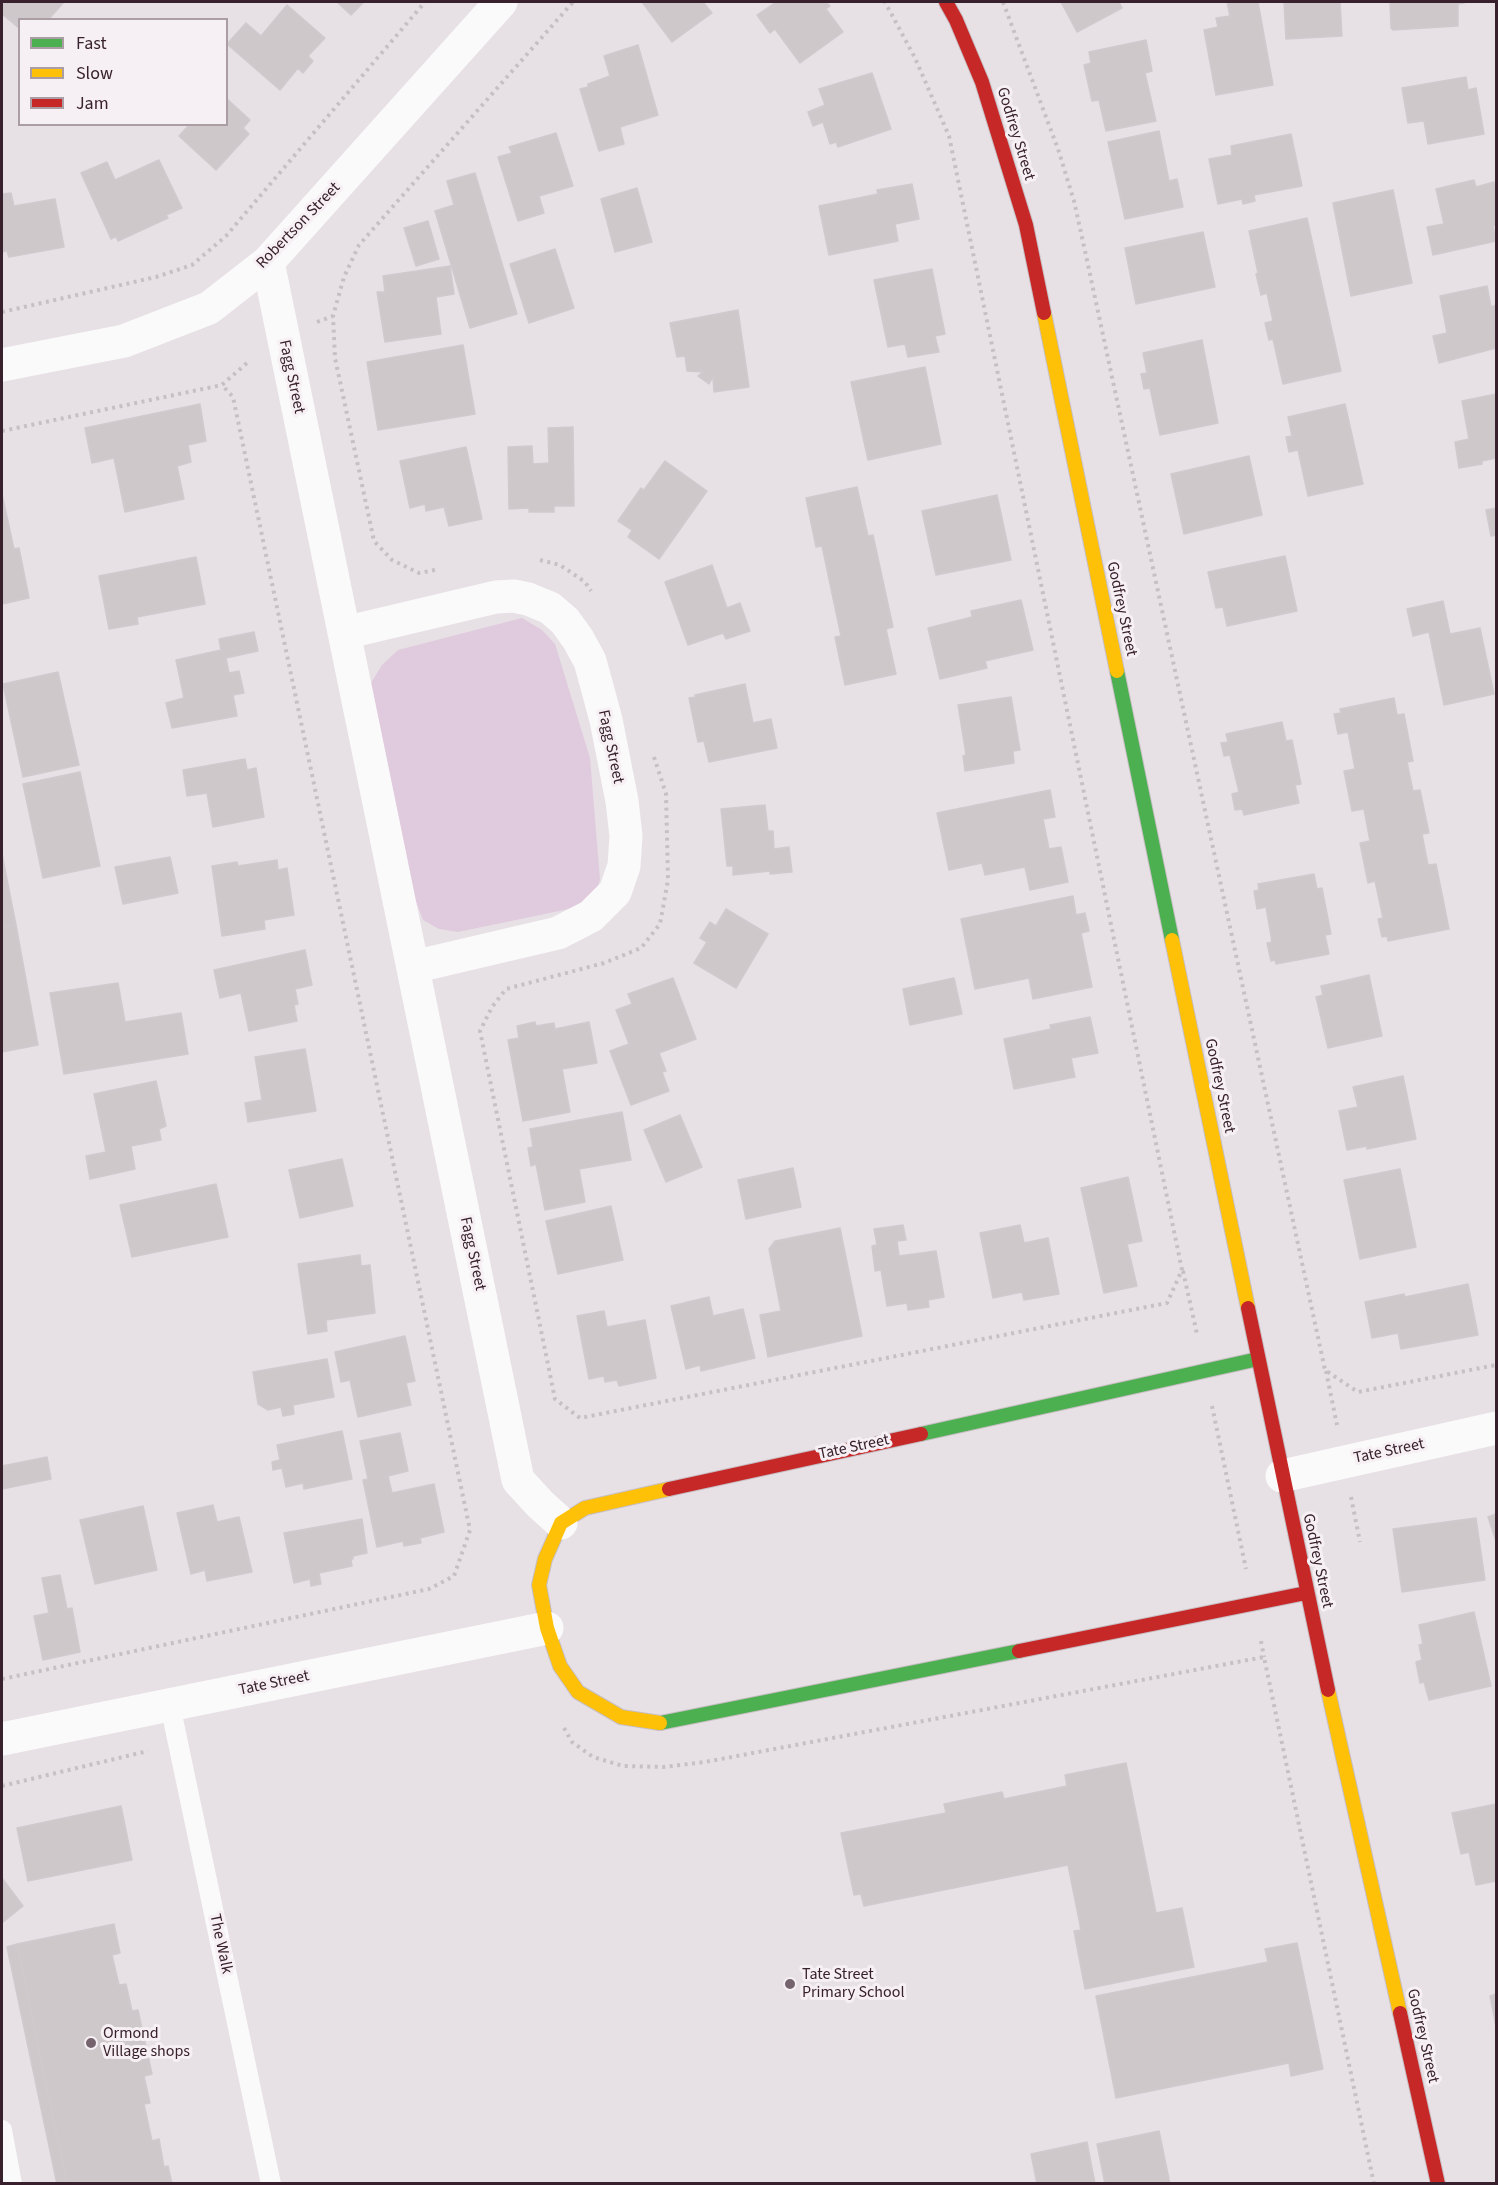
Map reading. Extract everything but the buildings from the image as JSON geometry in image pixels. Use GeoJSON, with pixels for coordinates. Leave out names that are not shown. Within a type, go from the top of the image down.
{"type":"FeatureCollection","features":[{"type":"Feature","properties":{"kind":"street","name":"Robertson Street"},"geometry":{"type":"LineString","coordinates":[[2,365],[124,341],[209,308],[268,262],[501,2]]}},
{"type":"Feature","properties":{"kind":"street","name":"Godfrey Street"},"geometry":{"type":"LineString","coordinates":[[946,2],[982,82],[1026,225],[1306,1593],[1438,2184]]}},
{"type":"Feature","properties":{"kind":"street","name":"Fagg Street"},"geometry":{"type":"LineString","coordinates":[[268,262],[518,1480],[561,1523]]}},
{"type":"Feature","properties":{"kind":"street","name":"Fagg Street"},"geometry":{"type":"LineString","coordinates":[[344,633],[496,597],[514,596],[528,599],[550,608],[566,621],[578,639],[590,661],[606,720],[622,801],[626,836],[624,866],[615,892],[591,916],[558,933],[413,967]]}},
{"type":"Feature","properties":{"kind":"street","name":"Tate Street"},"geometry":{"type":"LineString","coordinates":[[561,1523],[585,1508],[1258,1359]]}},
{"type":"Feature","properties":{"kind":"street","name":"Tate Street"},"geometry":{"type":"LineString","coordinates":[[1282,1476],[1497,1428]]}},
{"type":"Feature","properties":{"kind":"street"},"geometry":{"type":"LineString","coordinates":[[561,1523],[545,1559],[539,1585],[547,1628],[560,1666],[578,1692],[621,1717],[662,1723],[1306,1593]]}},
{"type":"Feature","properties":{"kind":"street","name":"Tate Street"},"geometry":{"type":"LineString","coordinates":[[2,1739],[547,1628]]}},
{"type":"Feature","properties":{"kind":"lane","name":"The Walk"},"geometry":{"type":"LineString","coordinates":[[170,1705],[271,2184]]}},
{"type":"Feature","properties":{"kind":"lane"},"geometry":{"type":"LineString","coordinates":[[2,2130],[12,2184]]}},
{"type":"Feature","properties":{"kind":"path"},"geometry":{"type":"LineString","coordinates":[[2,312],[156,277],[192,265],[226,236],[425,2]]}},
{"type":"Feature","properties":{"kind":"path"},"geometry":{"type":"LineString","coordinates":[[441,569],[419,573],[392,560],[374,541],[335,358],[333,316],[344,278],[358,245],[573,2]]}},
{"type":"Feature","properties":{"kind":"path"},"geometry":{"type":"LineString","coordinates":[[885,2],[915,58],[949,136],[1182,1270],[1374,2184]]}},
{"type":"Feature","properties":{"kind":"path"},"geometry":{"type":"LineString","coordinates":[[1003,2],[1058,149],[1083,241],[1325,1370],[1358,1392],[1497,1365]]}},
{"type":"Feature","properties":{"kind":"path"},"geometry":{"type":"LineString","coordinates":[[2,431],[222,385],[233,397],[470,1530],[454,1575],[429,1589],[2,1679]]}},
{"type":"Feature","properties":{"kind":"path"},"geometry":{"type":"LineString","coordinates":[[530,558],[560,565],[585,582],[597,600]]}},
{"type":"Feature","properties":{"kind":"path"},"geometry":{"type":"LineString","coordinates":[[652,750],[666,794],[668,880],[660,924],[641,948],[623,956],[506,989],[492,1007],[480,1031],[555,1399],[580,1418],[1167,1303],[1182,1270]]}},
{"type":"Feature","properties":{"kind":"path"},"geometry":{"type":"LineString","coordinates":[[561,1722],[572,1742],[593,1757],[623,1766],[664,1767],[705,1762],[1264,1657]]}},
{"type":"Feature","properties":{"kind":"path"},"geometry":{"type":"LineString","coordinates":[[2,1786],[178,1744]]}},
{"type":"Feature","properties":{"kind":"shaded area"},"geometry":{"type":"Polygon","coordinates":[[[522,618],[542,630],[555,644],[590,758],[600,880],[595,895],[583,906],[458,932],[439,929],[423,920],[415,899],[371,683],[382,665],[398,650],[522,618]]]}},
{"type":"Feature","properties":{"kind":"traffic: fast"},"geometry":{"type":"LineString","coordinates":[[1117,671],[1172,940]]}},
{"type":"Feature","properties":{"kind":"traffic: fast"},"geometry":{"type":"LineString","coordinates":[[921,1434],[1258,1359]]}},
{"type":"Feature","properties":{"kind":"traffic: fast"},"geometry":{"type":"LineString","coordinates":[[660,1723],[1019,1651]]}},
{"type":"Feature","properties":{"kind":"traffic: slow"},"geometry":{"type":"LineString","coordinates":[[1044,313],[1117,671]]}},
{"type":"Feature","properties":{"kind":"traffic: slow"},"geometry":{"type":"LineString","coordinates":[[1172,940],[1248,1308]]}},
{"type":"Feature","properties":{"kind":"traffic: slow"},"geometry":{"type":"LineString","coordinates":[[660,1723],[621,1717],[578,1692],[560,1666],[547,1628],[539,1585],[545,1559],[561,1523],[585,1508],[669,1489]]}},
{"type":"Feature","properties":{"kind":"traffic: slow"},"geometry":{"type":"LineString","coordinates":[[1328,1690],[1400,2013]]}},
{"type":"Feature","properties":{"kind":"traffic: jam"},"geometry":{"type":"LineString","coordinates":[[946,2],[982,82],[1026,225],[1044,313]]}},
{"type":"Feature","properties":{"kind":"traffic: jam"},"geometry":{"type":"LineString","coordinates":[[1248,1308],[1328,1690]]}},
{"type":"Feature","properties":{"kind":"traffic: jam"},"geometry":{"type":"LineString","coordinates":[[669,1489],[921,1434]]}},
{"type":"Feature","properties":{"kind":"traffic: jam"},"geometry":{"type":"LineString","coordinates":[[1019,1651],[1306,1593]]}},
{"type":"Feature","properties":{"kind":"traffic: jam"},"geometry":{"type":"LineString","coordinates":[[1400,2013],[1438,2184]]}},
{"type":"Feature","properties":{"kind":"place","name":"Tate Street Primary School"},"geometry":{"type":"Point","coordinates":[790,1984]}},
{"type":"Feature","properties":{"kind":"place","name":"Ormond Village shops"},"geometry":{"type":"Point","coordinates":[91,2043]}}]}
